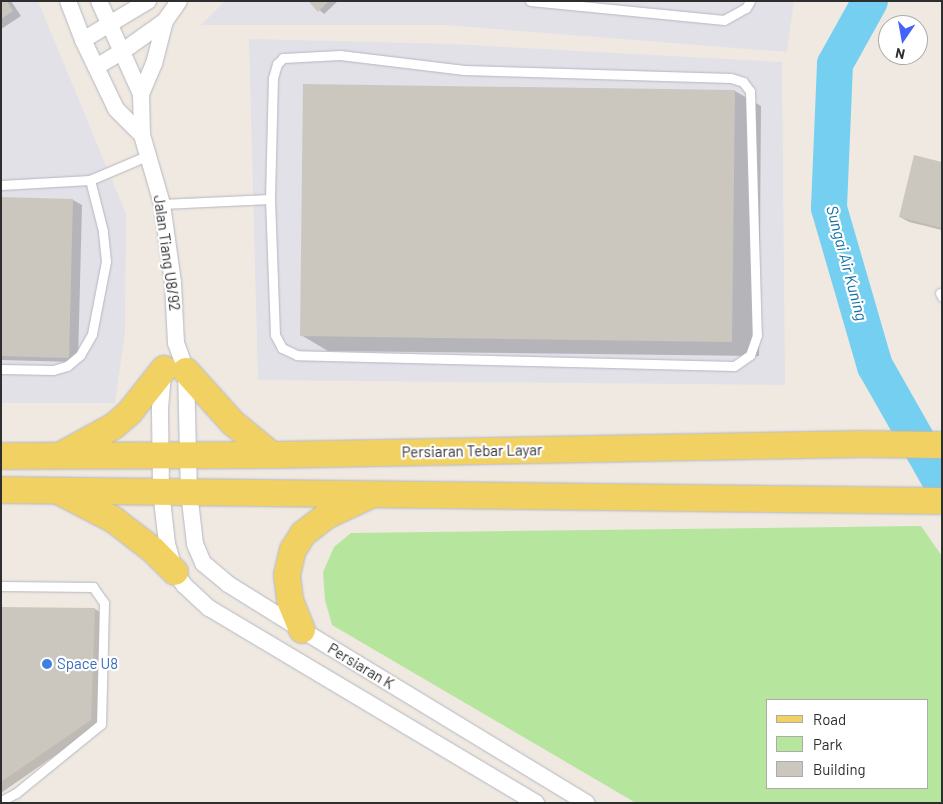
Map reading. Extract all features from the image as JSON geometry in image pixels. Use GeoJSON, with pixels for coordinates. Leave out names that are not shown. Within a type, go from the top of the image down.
{"type":"FeatureCollection","features":[{"type":"Feature","properties":{"kind":"main road"},"geometry":{"type":"LineString","coordinates":[[58,456],[107,430],[130,412],[175,370],[233,423],[272,455]]}},
{"type":"Feature","properties":{"kind":"main road","name":"Persiaran Tebar Layar"},"geometry":{"type":"LineString","coordinates":[[1,456],[190,456],[861,444],[942,445]]}},
{"type":"Feature","properties":{"kind":"main road"},"geometry":{"type":"LineString","coordinates":[[1,490],[942,501]]}},
{"type":"Feature","properties":{"kind":"main road"},"geometry":{"type":"LineString","coordinates":[[58,491],[114,520],[153,550],[175,572]]}},
{"type":"Feature","properties":{"kind":"main road"},"geometry":{"type":"LineString","coordinates":[[302,630],[290,600],[287,575],[293,550],[303,534],[326,516],[372,495]]}},
{"type":"Feature","properties":{"kind":"street","name":"Jalan Tiang U8/92"},"geometry":{"type":"LineString","coordinates":[[68,1],[83,40],[116,109],[142,135]]}},
{"type":"Feature","properties":{"kind":"street","name":"Jalan Tiang U8/92"},"geometry":{"type":"LineString","coordinates":[[99,1],[141,94],[142,135],[162,204],[174,289],[175,370]]}},
{"type":"Feature","properties":{"kind":"street"},"geometry":{"type":"LineString","coordinates":[[83,40],[146,1]]}},
{"type":"Feature","properties":{"kind":"street"},"geometry":{"type":"LineString","coordinates":[[96,67],[123,51],[165,20],[179,1]]}},
{"type":"Feature","properties":{"kind":"street"},"geometry":{"type":"LineString","coordinates":[[141,94],[154,64],[165,20]]}},
{"type":"Feature","properties":{"kind":"street","name":"Persiaran K"},"geometry":{"type":"LineString","coordinates":[[175,370],[190,456],[189,492],[194,544],[204,563],[228,584],[586,803]]}},
{"type":"Feature","properties":{"kind":"street","name":"Persiaran K"},"geometry":{"type":"LineString","coordinates":[[175,370],[160,410],[160,456],[167,544],[175,572],[184,585],[209,608],[536,803]]}},
{"type":"Feature","properties":{"kind":"lane"},"geometry":{"type":"LineString","coordinates":[[530,1],[724,20],[746,8],[750,1]]}},
{"type":"Feature","properties":{"kind":"lane"},"geometry":{"type":"LineString","coordinates":[[340,55],[464,70],[731,78],[743,82],[750,91],[758,334],[750,355],[734,366],[297,355],[282,348],[275,335],[270,199],[273,78],[277,64],[283,58],[340,55]]}},
{"type":"Feature","properties":{"kind":"lane"},"geometry":{"type":"LineString","coordinates":[[1,185],[90,180],[149,155]]}},
{"type":"Feature","properties":{"kind":"lane"},"geometry":{"type":"LineString","coordinates":[[1,369],[53,370],[67,366],[80,355],[92,334],[106,261],[104,231],[90,180]]}},
{"type":"Feature","properties":{"kind":"lane"},"geometry":{"type":"LineString","coordinates":[[162,204],[270,199]]}},
{"type":"Feature","properties":{"kind":"lane"},"geometry":{"type":"LineString","coordinates":[[1,586],[93,587],[104,603],[102,724],[16,793],[1,801]]}},
{"type":"Feature","properties":{"kind":"shaded area"},"geometry":{"type":"Polygon","coordinates":[[[1,1],[38,1],[126,214],[125,331],[115,403],[1,403],[1,1]]]}},
{"type":"Feature","properties":{"kind":"shaded area"},"geometry":{"type":"Polygon","coordinates":[[[225,1],[794,1],[787,52],[446,25],[201,25],[225,1]]]}},
{"type":"Feature","properties":{"kind":"shaded area"},"geometry":{"type":"Polygon","coordinates":[[[249,39],[450,44],[782,62],[785,385],[258,380],[249,39]]]}},
{"type":"Feature","properties":{"kind":"green space"},"geometry":{"type":"Polygon","coordinates":[[[921,526],[942,556],[942,803],[636,803],[332,625],[325,600],[323,572],[334,547],[351,533],[921,526]]]}},
{"type":"Feature","properties":{"kind":"building"},"geometry":{"type":"Polygon","coordinates":[[[1,1],[7,1],[13,11],[1,19],[1,1]]]}},
{"type":"Feature","properties":{"kind":"building"},"geometry":{"type":"Polygon","coordinates":[[[308,1],[329,1],[318,12],[308,1]]]}},
{"type":"Feature","properties":{"kind":"building"},"geometry":{"type":"Polygon","coordinates":[[[303,84],[735,90],[732,342],[300,336],[303,84]]]}},
{"type":"Feature","properties":{"kind":"building"},"geometry":{"type":"Polygon","coordinates":[[[914,155],[942,162],[942,228],[899,217],[914,155]]]}},
{"type":"Feature","properties":{"kind":"building"},"geometry":{"type":"Polygon","coordinates":[[[1,197],[73,199],[69,358],[1,356],[1,197]]]}},
{"type":"Feature","properties":{"kind":"building","name":"Space U8"},"geometry":{"type":"Polygon","coordinates":[[[1,607],[95,608],[91,720],[1,782],[1,607]]]}},
{"type":"Feature","properties":{"kind":"waterway","name":"Sungai Air Kuning"},"geometry":{"type":"LineString","coordinates":[[870,1],[835,64],[829,208],[875,366],[942,484]]}},
{"type":"Feature","properties":{"kind":"place","name":"Space U8"},"geometry":{"type":"Point","coordinates":[47,664]}}]}
